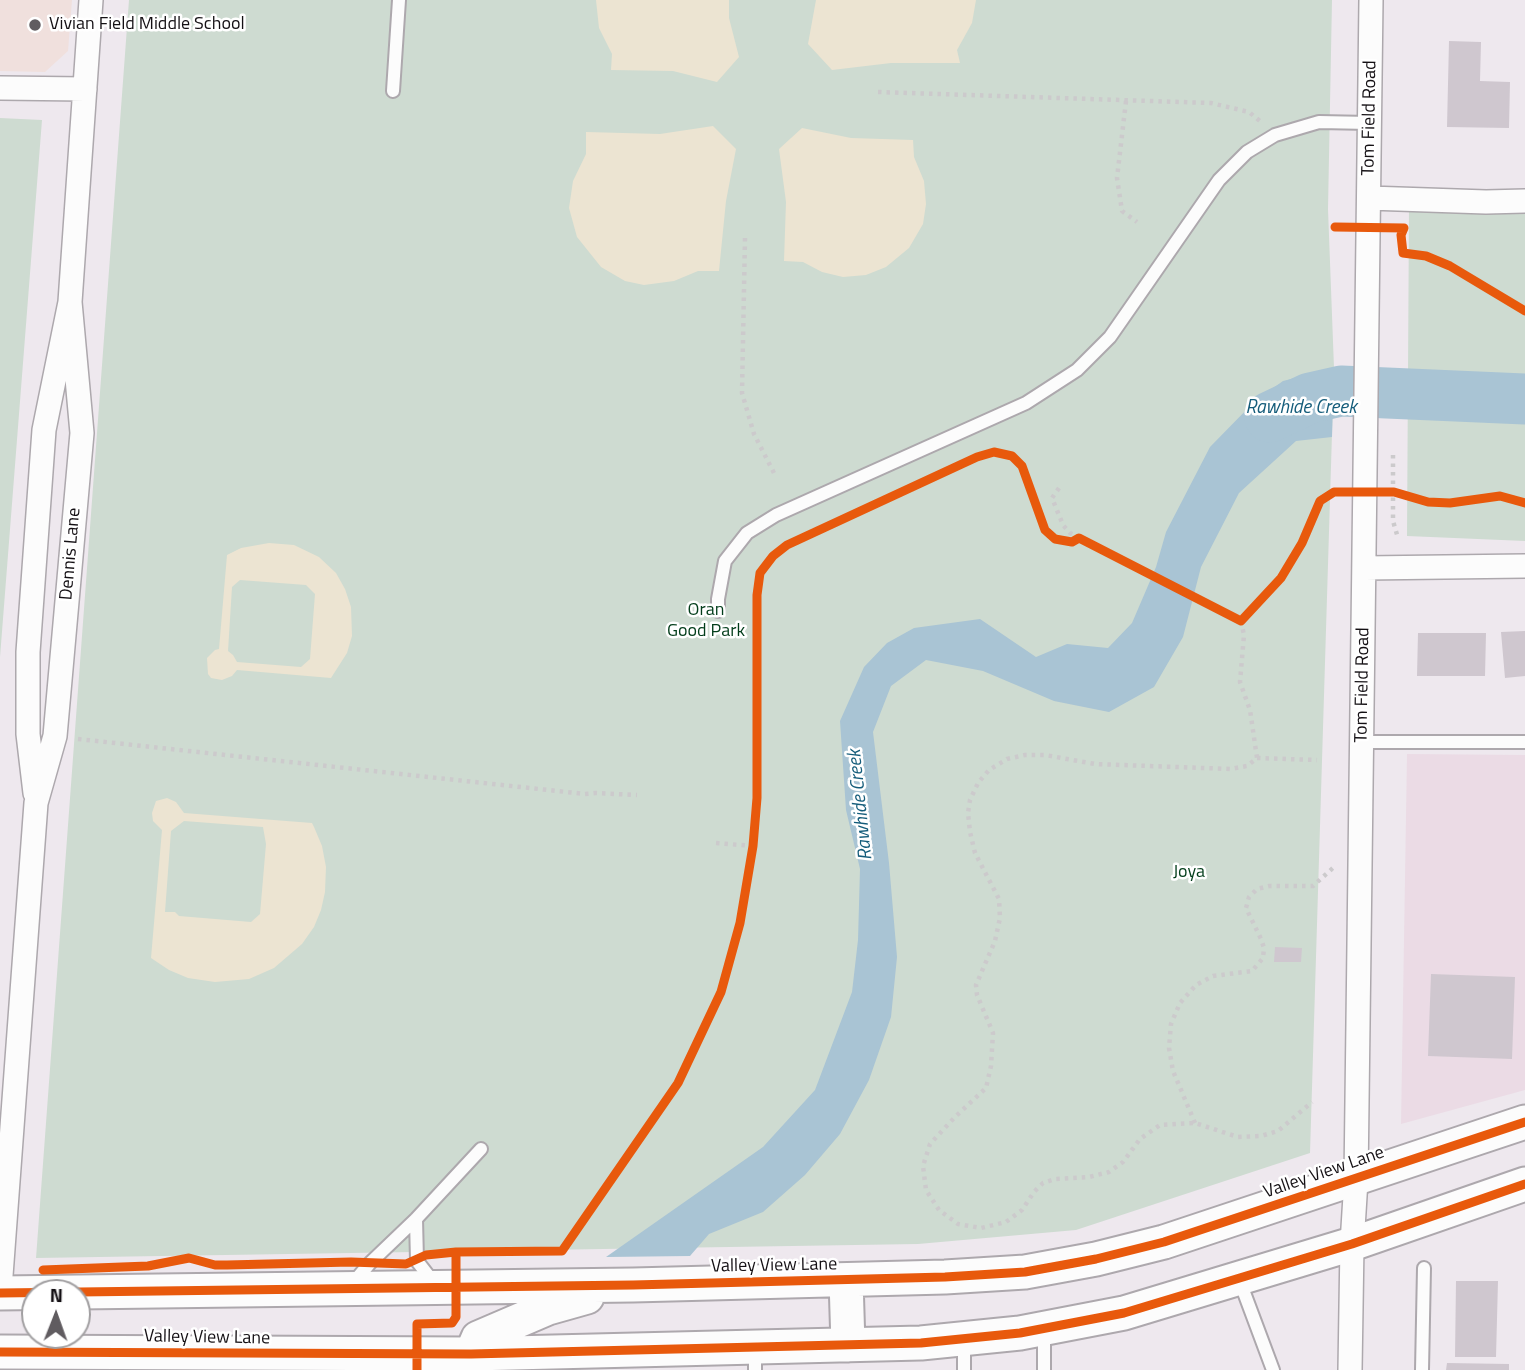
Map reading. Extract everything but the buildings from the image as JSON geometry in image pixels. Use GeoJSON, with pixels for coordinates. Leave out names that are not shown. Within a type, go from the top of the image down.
{"type":"FeatureCollection","features":[{"type":"Feature","properties":{"kind":"main road","name":"Valley View Lane"},"geometry":{"type":"LineString","coordinates":[[0,1291],[633,1285],[945,1278],[1025,1272],[1096,1259],[1164,1242],[1525,1122]]}},
{"type":"Feature","properties":{"kind":"main road","name":"Valley View Lane"},"geometry":{"type":"LineString","coordinates":[[0,1352],[470,1362],[755,1358],[848,1345],[920,1343],[964,1354],[1044,1328],[1124,1313],[1352,1244],[1525,1184]]}},
{"type":"Feature","properties":{"kind":"main road"},"geometry":{"type":"LineString","coordinates":[[846,1280],[848,1345]]}},
{"type":"Feature","properties":{"kind":"main road"},"geometry":{"type":"LineString","coordinates":[[470,1362],[478,1338],[536,1312],[633,1285]]}},
{"type":"Feature","properties":{"kind":"street","name":"Dennis Lane"},"geometry":{"type":"LineString","coordinates":[[0,1291],[36,803],[28,734],[28,652],[44,430],[70,302],[91,0]]}},
{"type":"Feature","properties":{"kind":"street","name":"Tom Field Road"},"geometry":{"type":"LineString","coordinates":[[1350,1370],[1361,866],[1371,0]]}},
{"type":"Feature","properties":{"kind":"street"},"geometry":{"type":"LineString","coordinates":[[0,88],[85,89]]}},
{"type":"Feature","properties":{"kind":"street"},"geometry":{"type":"LineString","coordinates":[[1369,198],[1525,201]]}},
{"type":"Feature","properties":{"kind":"street","name":"Dennis Lane"},"geometry":{"type":"LineString","coordinates":[[36,803],[55,736],[82,433],[70,302]]}},
{"type":"Feature","properties":{"kind":"street"},"geometry":{"type":"LineString","coordinates":[[1365,568],[1525,566]]}},
{"type":"Feature","properties":{"kind":"lane"},"geometry":{"type":"LineString","coordinates":[[393,90],[399,0]]}},
{"type":"Feature","properties":{"kind":"lane"},"geometry":{"type":"LineString","coordinates":[[718,611],[725,561],[747,533],[776,515],[1026,404],[1077,370],[1110,337],[1219,180],[1247,152],[1275,135],[1320,122],[1370,122]]}},
{"type":"Feature","properties":{"kind":"lane"},"geometry":{"type":"LineString","coordinates":[[1362,742],[1525,742]]}},
{"type":"Feature","properties":{"kind":"lane"},"geometry":{"type":"LineString","coordinates":[[349,1289],[370,1263],[416,1219],[481,1149]]}},
{"type":"Feature","properties":{"kind":"lane"},"geometry":{"type":"LineString","coordinates":[[416,1219],[417,1261],[438,1287]]}},
{"type":"Feature","properties":{"kind":"lane"},"geometry":{"type":"LineString","coordinates":[[1422,1370],[1424,1268]]}},
{"type":"Feature","properties":{"kind":"lane"},"geometry":{"type":"LineString","coordinates":[[1239,1278],[1273,1370]]}},
{"type":"Feature","properties":{"kind":"lane"},"geometry":{"type":"LineString","coordinates":[[1044,1328],[1044,1370]]}},
{"type":"Feature","properties":{"kind":"path"},"geometry":{"type":"LineString","coordinates":[[878,92],[1212,103],[1249,111],[1275,135]]}},
{"type":"Feature","properties":{"kind":"path"},"geometry":{"type":"LineString","coordinates":[[1126,102],[1117,178],[1122,211],[1138,222]]}},
{"type":"Feature","properties":{"kind":"path"},"geometry":{"type":"LineString","coordinates":[[745,238],[742,393],[754,434],[775,475]]}},
{"type":"Feature","properties":{"kind":"path"},"geometry":{"type":"LineString","coordinates":[[1393,453],[1393,522],[1398,538]]}},
{"type":"Feature","properties":{"kind":"path"},"geometry":{"type":"LineString","coordinates":[[1059,488],[1052,498],[1063,525],[1090,544]]}},
{"type":"Feature","properties":{"kind":"path"},"geometry":{"type":"LineString","coordinates":[[1394,492],[1428,502],[1450,503],[1500,496],[1525,503]]}},
{"type":"Feature","properties":{"kind":"path"},"geometry":{"type":"LineString","coordinates":[[1063,542],[1072,542],[1079,538]]}},
{"type":"Feature","properties":{"kind":"path"},"geometry":{"type":"LineString","coordinates":[[1230,615],[1244,617],[1254,626]]}},
{"type":"Feature","properties":{"kind":"path"},"geometry":{"type":"LineString","coordinates":[[1244,617],[1240,682],[1250,710],[1257,758]]}},
{"type":"Feature","properties":{"kind":"path"},"geometry":{"type":"LineString","coordinates":[[55,736],[584,794],[637,795]]}},
{"type":"Feature","properties":{"kind":"path"},"geometry":{"type":"LineString","coordinates":[[1312,1102],[1278,1131],[1261,1136],[1238,1137],[1195,1123],[1160,1125],[1140,1139],[1123,1162],[1109,1172],[1043,1183],[1022,1210],[1006,1222],[981,1228],[958,1224],[939,1210],[926,1190],[923,1166],[930,1144],[986,1088],[991,1066],[993,1033],[977,995],[976,985],[995,941],[1000,918],[999,899],[975,853],[968,813],[970,800],[978,783],[989,769],[1007,759],[1025,755],[1045,755],[1095,764],[1230,769],[1247,766],[1257,758],[1317,760]]}},
{"type":"Feature","properties":{"kind":"path"},"geometry":{"type":"LineString","coordinates":[[752,857],[754,834]]}},
{"type":"Feature","properties":{"kind":"path"},"geometry":{"type":"LineString","coordinates":[[716,843],[753,846]]}},
{"type":"Feature","properties":{"kind":"path"},"geometry":{"type":"LineString","coordinates":[[1195,1123],[1176,1080],[1169,1048],[1171,1024],[1180,1003],[1196,985],[1213,976],[1252,971],[1263,958],[1264,948],[1247,908],[1249,897],[1257,889],[1269,886],[1313,886],[1336,866],[1361,866]]}},
{"type":"Feature","properties":{"kind":"shaded area","name":"Vivian Field Middle School"},"geometry":{"type":"Polygon","coordinates":[[[0,0],[72,0],[68,51],[45,72],[0,71],[0,0]]]}},
{"type":"Feature","properties":{"kind":"shaded area"},"geometry":{"type":"Polygon","coordinates":[[[1407,754],[1525,755],[1525,1090],[1401,1124],[1407,754]]]}},
{"type":"Feature","properties":{"kind":"green space","name":"Oran Good Park"},"geometry":{"type":"Polygon","coordinates":[[[129,0],[1332,0],[1328,209],[1334,368],[1310,1153],[1076,1230],[918,1244],[36,1258],[129,0]]]}},
{"type":"Feature","properties":{"kind":"green space"},"geometry":{"type":"Polygon","coordinates":[[[0,118],[42,120],[0,657],[0,118]]]}},
{"type":"Feature","properties":{"kind":"green space"},"geometry":{"type":"Polygon","coordinates":[[[1525,206],[1525,541],[1407,536],[1409,208],[1525,206]]]}},
{"type":"Feature","properties":{"kind":"sand"},"geometry":{"type":"Polygon","coordinates":[[[596,0],[729,0],[729,18],[739,57],[717,82],[673,71],[611,70],[612,54],[599,28],[596,0]]]}},
{"type":"Feature","properties":{"kind":"sand"},"geometry":{"type":"Polygon","coordinates":[[[816,0],[976,0],[972,23],[957,50],[960,63],[891,63],[832,70],[808,44],[816,0]]]}},
{"type":"Feature","properties":{"kind":"sand"},"geometry":{"type":"Polygon","coordinates":[[[713,126],[736,149],[726,201],[719,271],[698,271],[674,281],[644,285],[625,281],[601,267],[577,237],[569,208],[573,181],[586,154],[586,132],[660,134],[713,126]]]}},
{"type":"Feature","properties":{"kind":"sand"},"geometry":{"type":"Polygon","coordinates":[[[802,128],[851,138],[913,140],[914,157],[924,181],[926,204],[923,224],[909,248],[886,267],[866,275],[843,277],[822,272],[803,262],[784,261],[786,202],[779,149],[802,128]]]}},
{"type":"Feature","properties":{"kind":"sand"},"geometry":{"type":"Polygon","coordinates":[[[269,543],[294,545],[319,557],[336,573],[351,607],[352,636],[347,653],[331,678],[237,670],[232,676],[222,680],[211,678],[208,674],[207,658],[219,649],[227,555],[241,548],[269,543]],[[240,580],[232,587],[228,651],[237,662],[301,667],[310,659],[315,594],[306,585],[240,580]]]}},
{"type":"Feature","properties":{"kind":"sand"},"geometry":{"type":"Polygon","coordinates":[[[167,798],[176,802],[184,813],[312,823],[322,846],[326,867],[321,910],[314,927],[302,944],[274,968],[249,979],[215,982],[188,978],[151,958],[162,830],[153,821],[152,813],[156,801],[167,798]],[[184,821],[171,831],[165,912],[175,912],[179,916],[251,922],[260,914],[266,844],[263,827],[184,821]]]}},
{"type":"Feature","properties":{"kind":"water","name":"Rawhide Creek"},"geometry":{"type":"Polygon","coordinates":[[[1334,368],[1332,437],[1296,441],[1239,493],[1201,567],[1183,637],[1154,687],[1109,712],[1054,701],[983,671],[926,660],[891,686],[873,732],[897,957],[891,1017],[869,1080],[840,1134],[805,1175],[763,1212],[709,1234],[690,1256],[606,1257],[763,1147],[815,1090],[852,992],[858,940],[860,869],[846,810],[840,721],[864,667],[887,643],[914,628],[980,619],[1036,657],[1067,644],[1108,648],[1132,623],[1156,567],[1166,532],[1210,447],[1255,401],[1283,381],[1334,368]]]}},
{"type":"Feature","properties":{"kind":"water","name":"Rawhide Creek"},"geometry":{"type":"Polygon","coordinates":[[[1408,374],[1481,384],[1525,384],[1525,418],[1407,415],[1408,374]]]}},
{"type":"Feature","properties":{"kind":"waterway","name":"Rawhide Creek"},"geometry":{"type":"LineString","coordinates":[[1270,417],[1310,398],[1341,391],[1525,399]]}},
{"type":"Feature","properties":{"kind":"cycle path"},"geometry":{"type":"LineString","coordinates":[[1335,227],[1404,228],[1401,235],[1403,253],[1426,256],[1450,266],[1525,311]]}},
{"type":"Feature","properties":{"kind":"cycle path"},"geometry":{"type":"LineString","coordinates":[[43,1270],[148,1266],[189,1258],[215,1265],[351,1262],[406,1264],[426,1255],[456,1252],[562,1251],[678,1083],[721,992],[740,923],[753,846],[757,798],[757,595],[760,573],[773,556],[787,545],[977,457],[994,452],[1012,456],[1022,466],[1045,530],[1055,539],[1072,542],[1079,538],[1241,621],[1281,578],[1302,543],[1320,501],[1334,492],[1394,492],[1428,502],[1450,503],[1500,496],[1525,503]]}},
{"type":"Feature","properties":{"kind":"cycle path"},"geometry":{"type":"LineString","coordinates":[[0,1293],[633,1285],[945,1277],[1025,1272],[1096,1259],[1164,1242],[1525,1122]]}},
{"type":"Feature","properties":{"kind":"cycle path"},"geometry":{"type":"LineString","coordinates":[[0,1352],[471,1354],[921,1343],[1020,1333],[1124,1313],[1352,1244],[1525,1184]]}},
{"type":"Feature","properties":{"kind":"cycle path"},"geometry":{"type":"LineString","coordinates":[[417,1370],[417,1324],[452,1323],[456,1317],[456,1252]]}},
{"type":"Feature","properties":{"kind":"place","name":"Vivian Field Middle School"},"geometry":{"type":"Point","coordinates":[35,25]}},
{"type":"Feature","properties":{"kind":"park label","name":"Joya"},"geometry":{"type":"Point","coordinates":[1189,873]}}]}
